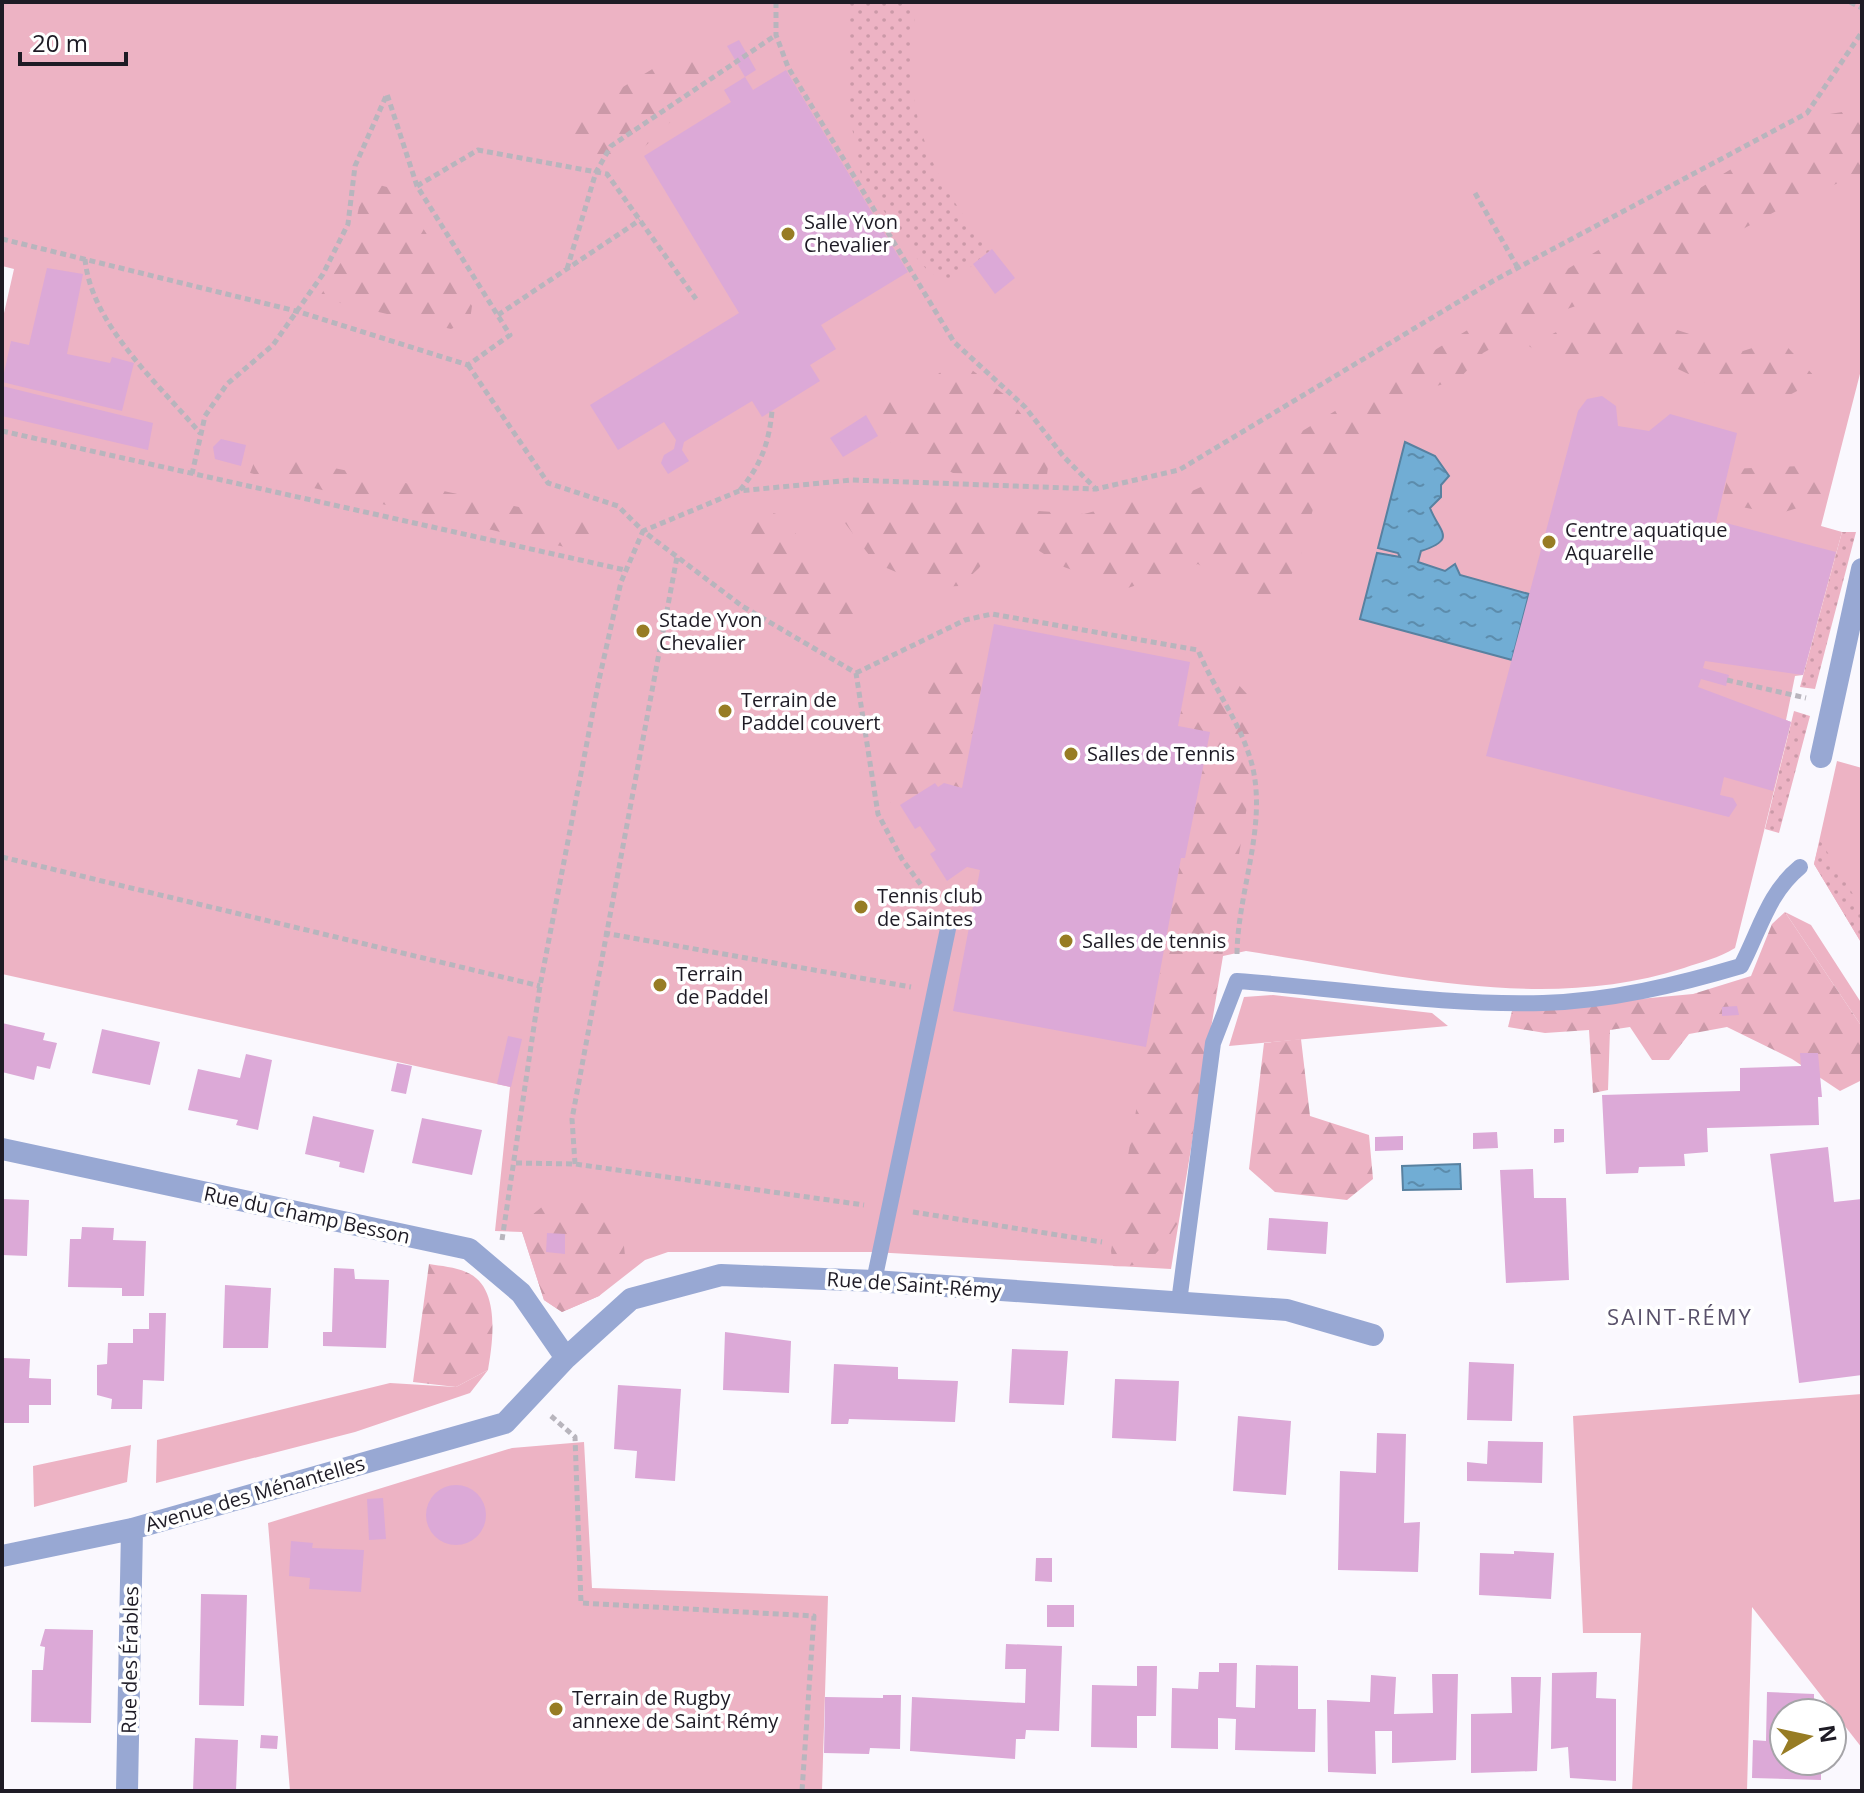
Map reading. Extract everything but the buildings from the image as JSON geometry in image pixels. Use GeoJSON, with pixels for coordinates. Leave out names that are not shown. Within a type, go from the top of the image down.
{"type":"FeatureCollection","features":[{"type":"Feature","properties":{"kind":"street"},"geometry":{"type":"LineString","coordinates":[[1821,757],[1862,569]]}},
{"type":"Feature","properties":{"kind":"street","name":"Rue du Champ Besson"},"geometry":{"type":"LineString","coordinates":[[2,1149],[469,1249],[521,1293],[566,1358]]}},
{"type":"Feature","properties":{"kind":"street","name":"Rue de Saint-Rémy"},"geometry":{"type":"LineString","coordinates":[[505,1423],[566,1358],[631,1299],[721,1275],[874,1281],[1287,1310],[1373,1335]]}},
{"type":"Feature","properties":{"kind":"street","name":"Avenue des Ménantelles"},"geometry":{"type":"LineString","coordinates":[[2,1556],[132,1529],[505,1423]]}},
{"type":"Feature","properties":{"kind":"street","name":"Rue des Érables"},"geometry":{"type":"LineString","coordinates":[[127,1791],[132,1529]]}},
{"type":"Feature","properties":{"kind":"lane"},"geometry":{"type":"LineString","coordinates":[[1179,1302],[1213,1043],[1237,981],[1411,999],[1543,1003],[1602,998],[1679,985],[1741,966],[1759,933],[1769,901],[1781,882],[1800,867]]}},
{"type":"Feature","properties":{"kind":"lane"},"geometry":{"type":"LineString","coordinates":[[874,1281],[949,924]]}},
{"type":"Feature","properties":{"kind":"path"},"geometry":{"type":"LineString","coordinates":[[776,2],[776,35],[788,67],[954,342],[1025,407],[1064,457],[1096,489]]}},
{"type":"Feature","properties":{"kind":"path"},"geometry":{"type":"LineString","coordinates":[[1850,2],[1862,8]]}},
{"type":"Feature","properties":{"kind":"path"},"geometry":{"type":"LineString","coordinates":[[490,1268],[506,1230],[540,986],[599,680],[625,570],[643,531],[739,491],[852,480],[1096,489],[1179,470],[1518,268],[1807,113],[1862,32]]}},
{"type":"Feature","properties":{"kind":"path"},"geometry":{"type":"LineString","coordinates":[[567,269],[596,172],[611,146],[776,35]]}},
{"type":"Feature","properties":{"kind":"path"},"geometry":{"type":"LineString","coordinates":[[192,474],[205,416],[227,384],[273,345],[323,274],[348,224],[355,166],[387,94],[417,186],[510,335],[468,365]]}},
{"type":"Feature","properties":{"kind":"path"},"geometry":{"type":"LineString","coordinates":[[417,186],[478,150],[607,174],[696,299]]}},
{"type":"Feature","properties":{"kind":"path"},"geometry":{"type":"LineString","coordinates":[[1475,193],[1518,268]]}},
{"type":"Feature","properties":{"kind":"path"},"geometry":{"type":"LineString","coordinates":[[498,315],[640,220]]}},
{"type":"Feature","properties":{"kind":"path"},"geometry":{"type":"LineString","coordinates":[[2,239],[296,311],[468,365],[548,483],[618,506],[643,531],[742,606],[856,673]]}},
{"type":"Feature","properties":{"kind":"path"},"geometry":{"type":"LineString","coordinates":[[85,259],[88,286],[145,375],[200,434]]}},
{"type":"Feature","properties":{"kind":"path"},"geometry":{"type":"LineString","coordinates":[[739,491],[757,470],[766,448],[772,411]]}},
{"type":"Feature","properties":{"kind":"path"},"geometry":{"type":"LineString","coordinates":[[2,431],[625,570]]}},
{"type":"Feature","properties":{"kind":"path"},"geometry":{"type":"LineString","coordinates":[[575,1164],[572,1119],[604,933],[677,557]]}},
{"type":"Feature","properties":{"kind":"path"},"geometry":{"type":"LineString","coordinates":[[856,673],[965,620],[992,614],[1198,650],[1209,677],[1238,721],[1252,764],[1257,801],[1237,941],[1237,981]]}},
{"type":"Feature","properties":{"kind":"path"},"geometry":{"type":"LineString","coordinates":[[856,673],[878,814],[902,859],[949,924]]}},
{"type":"Feature","properties":{"kind":"path"},"geometry":{"type":"LineString","coordinates":[[1727,680],[1833,703]]}},
{"type":"Feature","properties":{"kind":"path"},"geometry":{"type":"LineString","coordinates":[[2,857],[540,986]]}},
{"type":"Feature","properties":{"kind":"path"},"geometry":{"type":"LineString","coordinates":[[604,933],[935,991]]}},
{"type":"Feature","properties":{"kind":"path"},"geometry":{"type":"LineString","coordinates":[[516,1163],[575,1164],[889,1208],[1102,1242]]}},
{"type":"Feature","properties":{"kind":"path"},"geometry":{"type":"LineString","coordinates":[[530,1397],[575,1437],[581,1603],[814,1616],[802,1791]]}},
{"type":"Feature","properties":{"kind":"green space","name":"Stade Yvon Chevalier"},"geometry":{"type":"Polygon","coordinates":[[[2,2],[1862,2],[1862,366],[1821,526],[1842,532],[1803,675],[1795,676],[1786,720],[1791,722],[1735,948],[1684,968],[1630,981],[1576,988],[1521,989],[1410,978],[1246,951],[1223,956],[1171,1269],[873,1252],[668,1252],[645,1260],[599,1296],[562,1312],[544,1300],[522,1232],[495,1231],[510,1087],[2,974],[2,322],[14,269],[2,266],[2,2]]]}},
{"type":"Feature","properties":{"kind":"green space"},"geometry":{"type":"Polygon","coordinates":[[[838,2],[910,2],[914,18],[911,60],[913,94],[925,143],[946,188],[992,249],[950,284],[928,271],[907,247],[861,175],[847,101],[847,11],[838,2]]]}},
{"type":"Feature","properties":{"kind":"green space"},"geometry":{"type":"Polygon","coordinates":[[[682,51],[699,56],[703,70],[684,109],[636,155],[590,161],[564,140],[567,121],[682,51]]]}},
{"type":"Feature","properties":{"kind":"green space"},"geometry":{"type":"Polygon","coordinates":[[[1842,112],[1862,121],[1862,173],[1791,203],[1715,244],[1659,297],[1603,297],[1552,314],[1483,353],[1459,379],[1405,396],[1320,483],[1298,565],[1275,598],[1243,595],[1198,564],[1125,589],[1064,567],[1015,535],[1023,510],[1084,514],[1129,502],[1179,497],[1240,469],[1818,116],[1842,112]]]}},
{"type":"Feature","properties":{"kind":"green space"},"geometry":{"type":"Polygon","coordinates":[[[379,185],[399,190],[472,306],[470,320],[451,329],[319,298],[351,246],[361,197],[379,185]]]}},
{"type":"Feature","properties":{"kind":"green space"},"geometry":{"type":"Polygon","coordinates":[[[1607,318],[1652,322],[1743,351],[1780,339],[1816,378],[1784,397],[1765,400],[1747,398],[1644,357],[1545,358],[1529,346],[1568,326],[1607,318]]]}},
{"type":"Feature","properties":{"kind":"green space"},"geometry":{"type":"Polygon","coordinates":[[[964,364],[1009,398],[1050,452],[1047,475],[953,473],[878,436],[866,415],[875,394],[913,407],[933,378],[946,369],[964,364]]]}},
{"type":"Feature","properties":{"kind":"green space"},"geometry":{"type":"Polygon","coordinates":[[[258,452],[619,528],[617,540],[602,537],[586,552],[250,473],[258,452]]]}},
{"type":"Feature","properties":{"kind":"green space"},"geometry":{"type":"Polygon","coordinates":[[[1800,466],[1826,486],[1817,502],[1778,514],[1721,503],[1730,469],[1800,466]]]}},
{"type":"Feature","properties":{"kind":"green space"},"geometry":{"type":"Polygon","coordinates":[[[896,497],[985,501],[1000,539],[979,568],[960,586],[931,587],[875,563],[842,519],[853,499],[896,497]]]}},
{"type":"Feature","properties":{"kind":"green space"},"geometry":{"type":"Polygon","coordinates":[[[763,510],[786,517],[805,550],[859,594],[854,633],[832,644],[751,596],[743,578],[745,523],[763,510]]]}},
{"type":"Feature","properties":{"kind":"green space"},"geometry":{"type":"Polygon","coordinates":[[[1842,532],[1856,532],[1815,689],[1800,687],[1842,532]]]}},
{"type":"Feature","properties":{"kind":"green space"},"geometry":{"type":"Polygon","coordinates":[[[937,654],[987,658],[962,788],[944,783],[938,787],[935,783],[900,805],[886,801],[882,764],[902,727],[940,715],[919,676],[937,654]]]}},
{"type":"Feature","properties":{"kind":"green space"},"geometry":{"type":"Polygon","coordinates":[[[1188,676],[1236,682],[1257,705],[1250,788],[1178,1223],[1159,1250],[1146,1261],[1113,1266],[1111,1251],[1181,858],[1185,858],[1210,733],[1178,726],[1188,676]]]}},
{"type":"Feature","properties":{"kind":"green space"},"geometry":{"type":"Polygon","coordinates":[[[1794,711],[1810,716],[1779,833],[1765,829],[1794,711]]]}},
{"type":"Feature","properties":{"kind":"green space"},"geometry":{"type":"Polygon","coordinates":[[[1837,761],[1862,768],[1862,944],[1814,864],[1837,761]]]}},
{"type":"Feature","properties":{"kind":"green space"},"geometry":{"type":"Polygon","coordinates":[[[1820,840],[1862,909],[1862,944],[1814,864],[1820,840]]]}},
{"type":"Feature","properties":{"kind":"green space"},"geometry":{"type":"Polygon","coordinates":[[[1785,912],[1811,925],[1862,1004],[1862,1027],[1785,912]]]}},
{"type":"Feature","properties":{"kind":"green space"},"geometry":{"type":"Polygon","coordinates":[[[1785,912],[1862,1027],[1862,1080],[1840,1091],[1792,1059],[1727,1027],[1689,1034],[1669,1060],[1652,1060],[1630,1027],[1610,1030],[1608,1090],[1593,1093],[1589,1030],[1545,1033],[1508,1027],[1512,1011],[1693,994],[1751,976],[1772,924],[1785,912]]]}},
{"type":"Feature","properties":{"kind":"green space"},"geometry":{"type":"Polygon","coordinates":[[[1273,995],[1432,1013],[1448,1026],[1229,1046],[1244,997],[1273,995]]]}},
{"type":"Feature","properties":{"kind":"green space"},"geometry":{"type":"Polygon","coordinates":[[[1301,1039],[1310,1116],[1369,1135],[1373,1179],[1347,1200],[1275,1192],[1249,1169],[1264,1043],[1301,1039]]]}},
{"type":"Feature","properties":{"kind":"green space"},"geometry":{"type":"Polygon","coordinates":[[[580,1202],[621,1220],[626,1264],[599,1296],[562,1312],[544,1300],[520,1225],[543,1206],[580,1202]]]}},
{"type":"Feature","properties":{"kind":"green space"},"geometry":{"type":"Polygon","coordinates":[[[429,1264],[466,1272],[485,1289],[490,1302],[492,1344],[488,1370],[456,1387],[413,1382],[429,1264]]]}},
{"type":"Feature","properties":{"kind":"green space"},"geometry":{"type":"Polygon","coordinates":[[[488,1370],[470,1393],[355,1432],[156,1483],[157,1440],[390,1383],[456,1387],[488,1370]]]}},
{"type":"Feature","properties":{"kind":"green space"},"geometry":{"type":"Polygon","coordinates":[[[1862,1394],[1862,1748],[1848,1730],[1848,1697],[1822,1697],[1752,1607],[1747,1791],[1632,1791],[1641,1633],[1583,1633],[1573,1416],[1862,1394]]]}},
{"type":"Feature","properties":{"kind":"green space"},"geometry":{"type":"Polygon","coordinates":[[[584,1442],[592,1588],[828,1596],[822,1791],[290,1791],[268,1523],[512,1448],[584,1442]]]}},
{"type":"Feature","properties":{"kind":"green space"},"geometry":{"type":"Polygon","coordinates":[[[131,1445],[127,1482],[34,1507],[33,1466],[131,1445]]]}},
{"type":"Feature","properties":{"kind":"water"},"geometry":{"type":"Polygon","coordinates":[[[1405,442],[1435,456],[1449,476],[1441,485],[1441,497],[1430,508],[1443,534],[1442,538],[1439,543],[1421,551],[1418,562],[1445,571],[1455,564],[1460,575],[1529,594],[1512,660],[1360,619],[1377,553],[1400,557],[1398,553],[1378,548],[1405,442]]]}},
{"type":"Feature","properties":{"kind":"water"},"geometry":{"type":"Polygon","coordinates":[[[1460,1164],[1461,1189],[1403,1190],[1402,1166],[1460,1164]]]}},
{"type":"Feature","properties":{"kind":"place","name":"Salle Yvon Chevalier"},"geometry":{"type":"Point","coordinates":[788,234]}},
{"type":"Feature","properties":{"kind":"place","name":"Centre aquatique Aquarelle"},"geometry":{"type":"Point","coordinates":[1549,542]}},
{"type":"Feature","properties":{"kind":"place","name":"Stade Yvon Chevalier"},"geometry":{"type":"Point","coordinates":[643,631]}},
{"type":"Feature","properties":{"kind":"place","name":"Terrain de Paddel couvert"},"geometry":{"type":"Point","coordinates":[725,711]}},
{"type":"Feature","properties":{"kind":"place","name":"Salles de Tennis"},"geometry":{"type":"Point","coordinates":[1071,754]}},
{"type":"Feature","properties":{"kind":"place","name":"Tennis club de Saintes"},"geometry":{"type":"Point","coordinates":[861,907]}},
{"type":"Feature","properties":{"kind":"place","name":"Salles de tennis"},"geometry":{"type":"Point","coordinates":[1066,941]}},
{"type":"Feature","properties":{"kind":"place","name":"Terrain de Paddel"},"geometry":{"type":"Point","coordinates":[660,985]}},
{"type":"Feature","properties":{"kind":"place","name":"Terrain de Rugby annexe de Saint Rémy"},"geometry":{"type":"Point","coordinates":[556,1709]}},
{"type":"Feature","properties":{"kind":"district","name":"SAINT-RÉMY"},"geometry":{"type":"Point","coordinates":[1680,1317]}}]}
